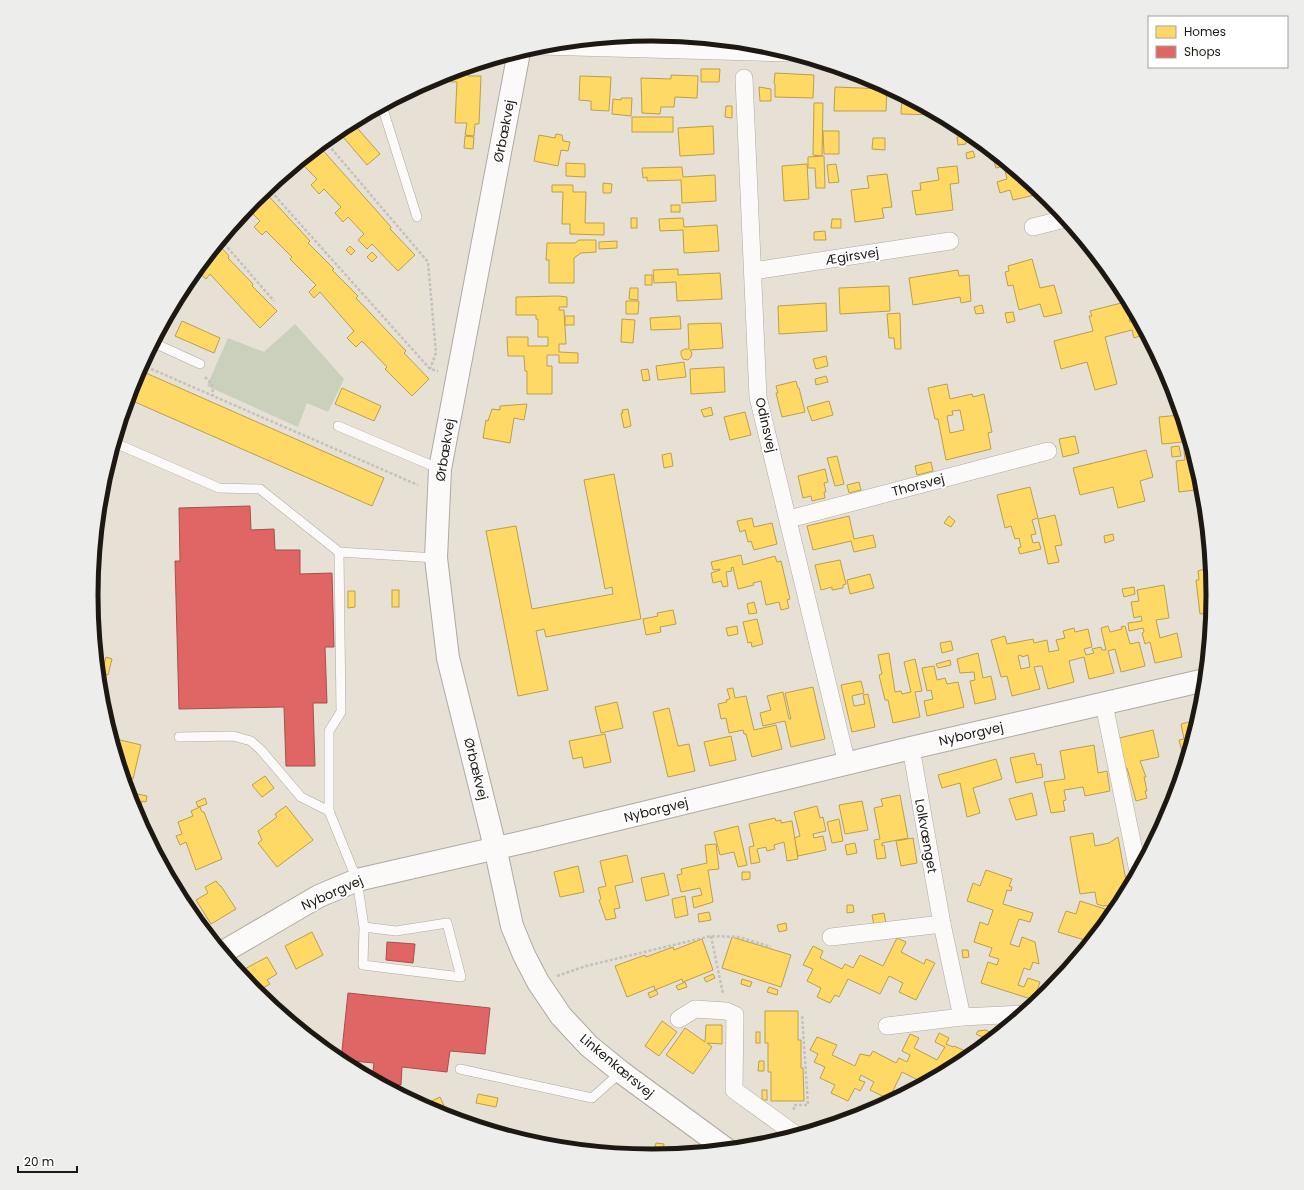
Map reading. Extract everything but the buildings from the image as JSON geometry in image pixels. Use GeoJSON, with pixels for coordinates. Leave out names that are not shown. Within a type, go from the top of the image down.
{"type":"FeatureCollection","features":[{"type":"Feature","properties":{"kind":"street"},"geometry":{"type":"LineString","coordinates":[[580,46],[724,46]]}},
{"type":"Feature","properties":{"kind":"street","name":"Ørbækvej"},"geometry":{"type":"LineString","coordinates":[[495,847],[448,658],[436,558],[440,469],[519,58]]}},
{"type":"Feature","properties":{"kind":"street","name":"Odinsvej"},"geometry":{"type":"LineString","coordinates":[[744,78],[758,397],[789,519],[847,764]]}},
{"type":"Feature","properties":{"kind":"street"},"geometry":{"type":"LineString","coordinates":[[1033,227],[1059,220]]}},
{"type":"Feature","properties":{"kind":"street","name":"Ægirsvej"},"geometry":{"type":"LineString","coordinates":[[753,271],[950,241]]}},
{"type":"Feature","properties":{"kind":"street","name":"Thorsvej"},"geometry":{"type":"LineString","coordinates":[[789,519],[1048,451]]}},
{"type":"Feature","properties":{"kind":"street","name":"Nyborgvej"},"geometry":{"type":"LineString","coordinates":[[227,950],[319,896],[357,880],[495,847],[532,840],[911,748],[1199,682]]}},
{"type":"Feature","properties":{"kind":"street"},"geometry":{"type":"LineString","coordinates":[[1104,704],[1137,863]]}},
{"type":"Feature","properties":{"kind":"street","name":"Lolkvænget"},"geometry":{"type":"LineString","coordinates":[[911,748],[942,924],[962,1017]]}},
{"type":"Feature","properties":{"kind":"street","name":"Linkenkærsvej"},"geometry":{"type":"LineString","coordinates":[[495,847],[512,926],[524,955],[538,982],[561,1016],[589,1046],[621,1072],[720,1144]]}},
{"type":"Feature","properties":{"kind":"street"},"geometry":{"type":"LineString","coordinates":[[832,938],[942,924]]}},
{"type":"Feature","properties":{"kind":"street"},"geometry":{"type":"LineString","coordinates":[[679,1020],[695,1009],[726,1011],[735,1015],[734,1090],[791,1131]]}},
{"type":"Feature","properties":{"kind":"street"},"geometry":{"type":"LineString","coordinates":[[887,1026],[962,1017],[1014,1014]]}},
{"type":"Feature","properties":{"kind":"lane"},"geometry":{"type":"LineString","coordinates":[[383,111],[418,217]]}},
{"type":"Feature","properties":{"kind":"lane"},"geometry":{"type":"LineString","coordinates":[[158,345],[200,364]]}},
{"type":"Feature","properties":{"kind":"lane"},"geometry":{"type":"LineString","coordinates":[[338,426],[440,469]]}},
{"type":"Feature","properties":{"kind":"lane"},"geometry":{"type":"LineString","coordinates":[[119,445],[219,488],[260,489],[338,552],[436,558]]}},
{"type":"Feature","properties":{"kind":"lane"},"geometry":{"type":"LineString","coordinates":[[338,552],[341,712],[328,731],[329,811],[357,880],[364,927],[363,965],[461,977],[447,923],[396,930],[364,927]]}},
{"type":"Feature","properties":{"kind":"lane"},"geometry":{"type":"LineString","coordinates":[[179,737],[233,736],[250,741],[261,750],[301,797],[329,811]]}},
{"type":"Feature","properties":{"kind":"lane"},"geometry":{"type":"LineString","coordinates":[[460,1069],[592,1098],[621,1072]]}},
{"type":"Feature","properties":{"kind":"path"},"geometry":{"type":"LineString","coordinates":[[329,145],[428,262],[436,353],[430,369]]}},
{"type":"Feature","properties":{"kind":"path"},"geometry":{"type":"LineString","coordinates":[[272,192],[430,369],[457,378]]}},
{"type":"Feature","properties":{"kind":"path"},"geometry":{"type":"LineString","coordinates":[[224,243],[274,301]]}},
{"type":"Feature","properties":{"kind":"path"},"geometry":{"type":"LineString","coordinates":[[200,364],[204,376],[212,384],[213,396]]}},
{"type":"Feature","properties":{"kind":"path"},"geometry":{"type":"LineString","coordinates":[[147,367],[439,494]]}},
{"type":"Feature","properties":{"kind":"path"},"geometry":{"type":"LineString","coordinates":[[538,982],[586,966],[711,936],[739,937],[771,947]]}},
{"type":"Feature","properties":{"kind":"path"},"geometry":{"type":"LineString","coordinates":[[711,936],[726,1011]]}},
{"type":"Feature","properties":{"kind":"path"},"geometry":{"type":"LineString","coordinates":[[794,1130],[794,1104],[808,1105],[802,1015]]}},
{"type":"Feature","properties":{"kind":"green space"},"geometry":{"type":"Polygon","coordinates":[[[295,324],[344,379],[328,412],[307,403],[298,427],[207,386],[228,338],[264,352],[295,324]]]}}]}
